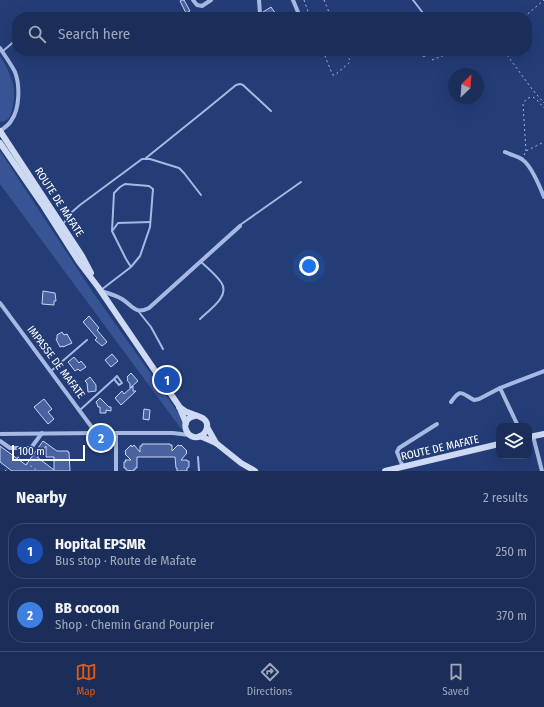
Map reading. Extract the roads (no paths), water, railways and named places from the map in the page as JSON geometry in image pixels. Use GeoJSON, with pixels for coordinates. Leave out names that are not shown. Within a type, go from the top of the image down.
{"type":"FeatureCollection","features":[{"type":"Feature","properties":{"kind":"main road","name":"ROUTE DE MAFATE"},"geometry":{"type":"LineString","coordinates":[[0,131],[60,227]]}},
{"type":"Feature","properties":{"kind":"main road","name":"ROUTE DE MAFATE"},"geometry":{"type":"LineString","coordinates":[[0,144],[42,204],[82,256],[99,289],[179,406],[186,425]]}},
{"type":"Feature","properties":{"kind":"main road","name":"ROUTE DE MAFATE"},"geometry":{"type":"LineString","coordinates":[[179,406],[195,416]]}},
{"type":"Feature","properties":{"kind":"main road"},"geometry":{"type":"LineString","coordinates":[[207,427],[205,433],[195,437],[187,432],[186,425],[190,418],[195,416],[204,419],[216,443]]}},
{"type":"Feature","properties":{"kind":"main road"},"geometry":{"type":"LineString","coordinates":[[532,437],[544,434]]}},
{"type":"Feature","properties":{"kind":"main road"},"geometry":{"type":"LineString","coordinates":[[200,436],[216,443],[241,463],[255,471]]}},
{"type":"Feature","properties":{"kind":"main road","name":"ROUTE DE MAFATE"},"geometry":{"type":"LineString","coordinates":[[385,471],[496,445]]}},
{"type":"Feature","properties":{"kind":"street"},"geometry":{"type":"LineString","coordinates":[[193,0],[197,5],[202,6],[211,0]]}},
{"type":"Feature","properties":{"kind":"street"},"geometry":{"type":"LineString","coordinates":[[258,0],[260,12]]}},
{"type":"Feature","properties":{"kind":"street"},"geometry":{"type":"LineString","coordinates":[[293,0],[298,12]]}},
{"type":"Feature","properties":{"kind":"street"},"geometry":{"type":"LineString","coordinates":[[0,131],[11,122],[14,116],[17,107],[18,94],[15,73],[1,50]]}},
{"type":"Feature","properties":{"kind":"street"},"geometry":{"type":"LineString","coordinates":[[505,152],[525,161],[536,177],[544,197]]}},
{"type":"Feature","properties":{"kind":"street"},"geometry":{"type":"LineString","coordinates":[[99,289],[117,296],[139,311],[143,311],[149,308],[240,226]]}},
{"type":"Feature","properties":{"kind":"street","name":"IMPASSE DE MAFATE"},"geometry":{"type":"LineString","coordinates":[[0,302],[96,432]]}},
{"type":"Feature","properties":{"kind":"street"},"geometry":{"type":"LineString","coordinates":[[451,402],[457,394],[460,393],[463,393],[474,400],[479,399],[500,388],[544,371]]}},
{"type":"Feature","properties":{"kind":"street"},"geometry":{"type":"LineString","coordinates":[[500,388],[517,423]]}},
{"type":"Feature","properties":{"kind":"street"},"geometry":{"type":"LineString","coordinates":[[403,467],[398,452],[399,448],[437,424]]}},
{"type":"Feature","properties":{"kind":"street"},"geometry":{"type":"LineString","coordinates":[[174,433],[181,431],[186,425]]}},
{"type":"Feature","properties":{"kind":"street"},"geometry":{"type":"LineString","coordinates":[[0,434],[96,432],[174,433],[190,435]]}},
{"type":"Feature","properties":{"kind":"street"},"geometry":{"type":"LineString","coordinates":[[0,441],[10,448],[30,448],[42,433]]}},
{"type":"Feature","properties":{"kind":"street"},"geometry":{"type":"LineString","coordinates":[[116,433],[116,471]]}},
{"type":"Feature","properties":{"kind":"street"},"geometry":{"type":"LineString","coordinates":[[532,440],[542,471]]}},
{"type":"Feature","properties":{"kind":"lane"},"geometry":{"type":"LineString","coordinates":[[413,0],[422,12]]}},
{"type":"Feature","properties":{"kind":"lane"},"geometry":{"type":"LineString","coordinates":[[1,50],[12,42]]}},
{"type":"Feature","properties":{"kind":"lane"},"geometry":{"type":"LineString","coordinates":[[60,227],[72,212],[80,205],[145,158],[236,85],[243,85],[271,111]]}},
{"type":"Feature","properties":{"kind":"lane"},"geometry":{"type":"LineString","coordinates":[[145,158],[179,168],[201,195]]}},
{"type":"Feature","properties":{"kind":"lane"},"geometry":{"type":"LineString","coordinates":[[240,226],[301,182]]}},
{"type":"Feature","properties":{"kind":"lane"},"geometry":{"type":"LineString","coordinates":[[99,289],[131,267],[140,256],[150,227],[152,189],[149,186],[125,184],[114,193],[112,231],[131,267]]}},
{"type":"Feature","properties":{"kind":"lane"},"geometry":{"type":"LineString","coordinates":[[112,231],[118,223],[150,222]]}},
{"type":"Feature","properties":{"kind":"lane"},"geometry":{"type":"LineString","coordinates":[[200,318],[220,300],[224,289],[221,282],[201,262]]}},
{"type":"Feature","properties":{"kind":"lane"},"geometry":{"type":"LineString","coordinates":[[139,311],[151,327],[163,349]]}},
{"type":"Feature","properties":{"kind":"lane"},"geometry":{"type":"LineString","coordinates":[[51,371],[87,340]]}},
{"type":"Feature","properties":{"kind":"lane"},"geometry":{"type":"LineString","coordinates":[[80,410],[114,379]]}},
{"type":"Feature","properties":{"kind":"lane"},"geometry":{"type":"LineString","coordinates":[[198,457],[198,471]]}},
{"type":"Feature","properties":{"kind":"place","name":"Hopital EPSMR"},"geometry":{"type":"Point","coordinates":[167,380]}},
{"type":"Feature","properties":{"kind":"place","name":"BB cocoon"},"geometry":{"type":"Point","coordinates":[101,438]}}]}
